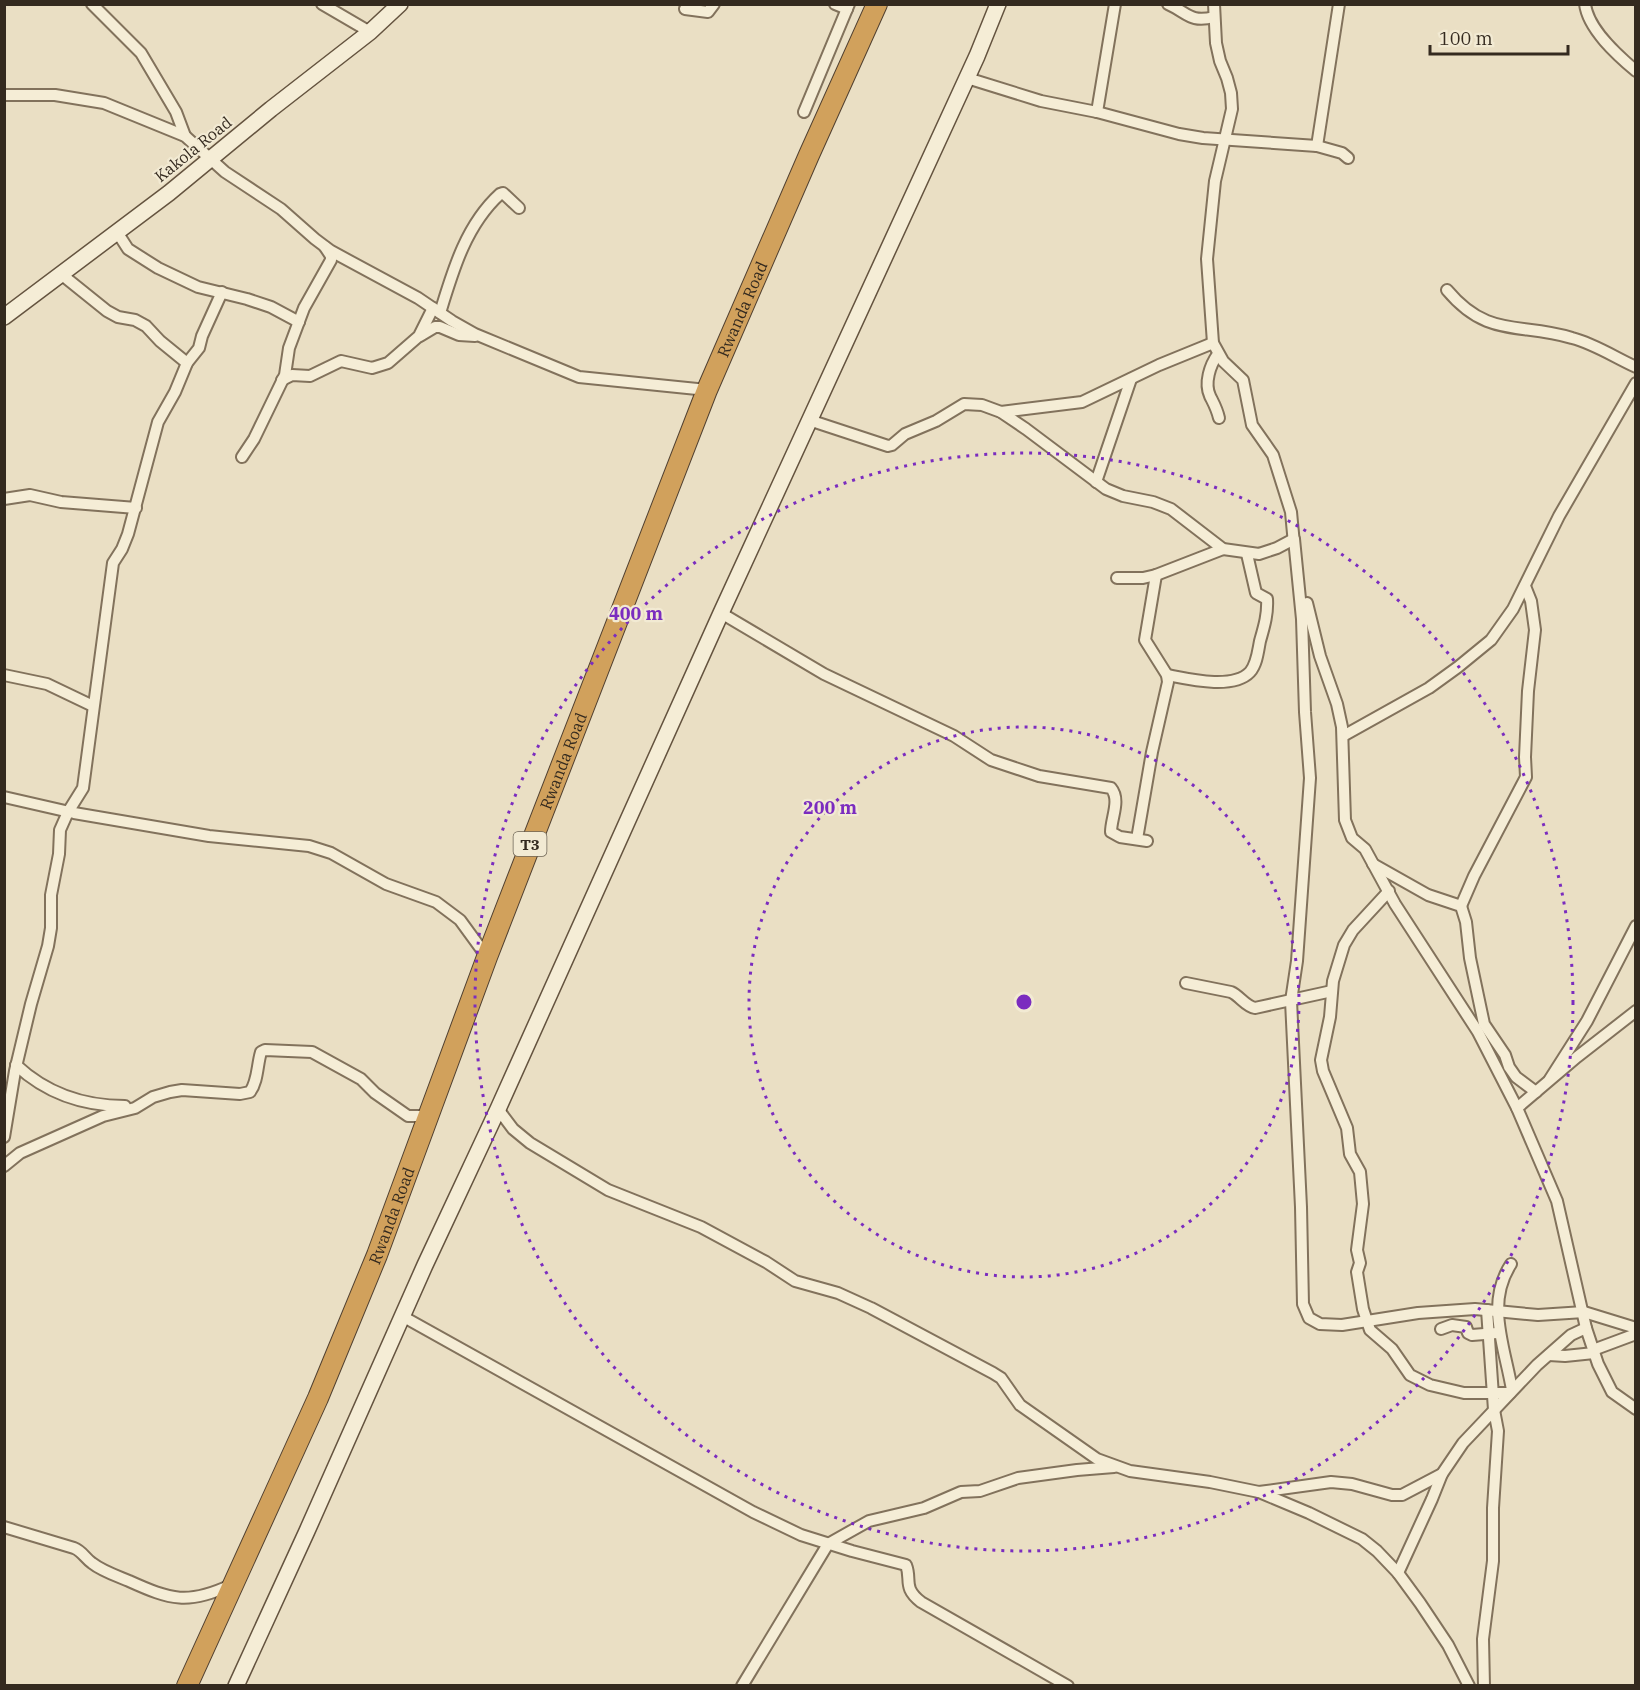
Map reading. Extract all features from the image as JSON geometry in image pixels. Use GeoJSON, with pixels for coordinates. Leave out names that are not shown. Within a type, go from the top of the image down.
{"type":"FeatureCollection","features":[{"type":"Feature","properties":{"kind":"highway","name":"Rwanda Road"},"geometry":{"type":"LineString","coordinates":[[187,1686],[309,1418],[352,1316],[377,1255],[486,957],[707,390],[877,4]]}},
{"type":"Feature","properties":{"kind":"street"},"geometry":{"type":"LineString","coordinates":[[92,4],[141,53],[176,112],[185,136]]}},
{"type":"Feature","properties":{"kind":"street"},"geometry":{"type":"LineString","coordinates":[[322,4],[370,32]]}},
{"type":"Feature","properties":{"kind":"street","name":"Kakola Road"},"geometry":{"type":"LineString","coordinates":[[4,316],[117,232],[370,32],[400,4]]}},
{"type":"Feature","properties":{"kind":"street"},"geometry":{"type":"LineString","coordinates":[[686,9],[708,12],[714,4]]}},
{"type":"Feature","properties":{"kind":"street"},"geometry":{"type":"LineString","coordinates":[[804,112],[848,7],[835,4]]}},
{"type":"Feature","properties":{"kind":"street"},"geometry":{"type":"LineString","coordinates":[[236,1686],[721,613],[967,78],[998,4]]}},
{"type":"Feature","properties":{"kind":"street"},"geometry":{"type":"LineString","coordinates":[[1097,112],[1115,4]]}},
{"type":"Feature","properties":{"kind":"street"},"geometry":{"type":"LineString","coordinates":[[1168,4],[1189,17],[1204,19],[1214,16]]}},
{"type":"Feature","properties":{"kind":"street"},"geometry":{"type":"LineString","coordinates":[[1214,4],[1216,43],[1231,93],[1232,109],[1215,181],[1207,259],[1213,342],[1218,354],[1243,380],[1252,425],[1273,455],[1277,465],[1292,512],[1302,619],[1310,778],[1297,961],[1291,1001],[1301,1207],[1303,1304],[1310,1318],[1320,1324],[1367,1323],[1428,1312],[1492,1310],[1510,1314],[1538,1315],[1584,1312],[1635,1328]]}},
{"type":"Feature","properties":{"kind":"street"},"geometry":{"type":"LineString","coordinates":[[1317,146],[1339,4]]}},
{"type":"Feature","properties":{"kind":"street"},"geometry":{"type":"LineString","coordinates":[[1585,4],[1599,33],[1616,54],[1635,71]]}},
{"type":"Feature","properties":{"kind":"street"},"geometry":{"type":"LineString","coordinates":[[967,78],[1041,101],[1097,112],[1179,134],[1317,146],[1342,153],[1348,158]]}},
{"type":"Feature","properties":{"kind":"street"},"geometry":{"type":"LineString","coordinates":[[4,94],[55,95],[104,103],[185,136],[225,172],[281,209],[325,246],[418,298],[479,336],[579,377],[707,390]]}},
{"type":"Feature","properties":{"kind":"street"},"geometry":{"type":"LineString","coordinates":[[282,380],[292,375],[310,376],[341,361],[358,366],[378,367],[388,363],[414,340],[437,311],[465,242],[491,202],[502,194],[519,208]]}},
{"type":"Feature","properties":{"kind":"street"},"geometry":{"type":"LineString","coordinates":[[117,232],[128,249],[147,262],[198,287],[222,292],[271,308],[299,322]]}},
{"type":"Feature","properties":{"kind":"street"},"geometry":{"type":"LineString","coordinates":[[242,457],[254,439],[285,375],[289,348],[304,308],[331,260],[325,246]]}},
{"type":"Feature","properties":{"kind":"street"},"geometry":{"type":"LineString","coordinates":[[61,274],[107,311],[146,326],[187,363]]}},
{"type":"Feature","properties":{"kind":"street"},"geometry":{"type":"LineString","coordinates":[[1447,290],[1463,307],[1486,321],[1499,326],[1550,332],[1574,338],[1604,350],[1635,367]]}},
{"type":"Feature","properties":{"kind":"street"},"geometry":{"type":"LineString","coordinates":[[4,1137],[16,1065],[48,946],[51,928],[51,895],[59,854],[59,837],[63,822],[83,788],[113,563],[122,549],[136,508],[158,422],[175,392],[187,363],[199,348],[222,292]]}},
{"type":"Feature","properties":{"kind":"street"},"geometry":{"type":"LineString","coordinates":[[414,340],[435,327],[459,335],[479,336]]}},
{"type":"Feature","properties":{"kind":"street"},"geometry":{"type":"LineString","coordinates":[[1001,412],[1082,402],[1213,342]]}},
{"type":"Feature","properties":{"kind":"street"},"geometry":{"type":"LineString","coordinates":[[1218,354],[1208,383],[1209,395],[1216,405],[1219,418]]}},
{"type":"Feature","properties":{"kind":"street"},"geometry":{"type":"LineString","coordinates":[[1096,482],[1131,379]]}},
{"type":"Feature","properties":{"kind":"street"},"geometry":{"type":"LineString","coordinates":[[1343,736],[1372,718],[1404,703],[1458,667],[1491,640],[1513,609],[1558,516],[1635,383]]}},
{"type":"Feature","properties":{"kind":"street"},"geometry":{"type":"LineString","coordinates":[[809,420],[888,446],[905,434],[936,421],[964,404],[982,405],[1001,412],[1113,493],[1153,502],[1171,509],[1223,549],[1247,554],[1267,552],[1294,542]]}},
{"type":"Feature","properties":{"kind":"street"},"geometry":{"type":"LineString","coordinates":[[4,499],[30,495],[61,502],[136,508]]}},
{"type":"Feature","properties":{"kind":"street"},"geometry":{"type":"LineString","coordinates":[[1294,542],[1312,625],[1325,673],[1337,704],[1343,736],[1345,820],[1352,838],[1365,849],[1395,904],[1478,1032],[1517,1108],[1557,1201],[1586,1328],[1594,1352],[1608,1387],[1618,1398],[1635,1409]]}},
{"type":"Feature","properties":{"kind":"street"},"geometry":{"type":"LineString","coordinates":[[1118,578],[1143,578],[1156,575],[1223,549]]}},
{"type":"Feature","properties":{"kind":"street"},"geometry":{"type":"LineString","coordinates":[[1167,675],[1217,682],[1236,679],[1250,671],[1256,660],[1268,612],[1267,599],[1257,592],[1247,554]]}},
{"type":"Feature","properties":{"kind":"street"},"geometry":{"type":"LineString","coordinates":[[721,613],[824,674],[954,736],[992,760],[1038,776],[1111,788],[1116,800],[1111,832],[1115,835],[1142,840],[1152,752],[1167,689],[1167,675],[1145,640],[1156,575]]}},
{"type":"Feature","properties":{"kind":"street"},"geometry":{"type":"LineString","coordinates":[[1525,586],[1531,601],[1534,630],[1528,691],[1526,777],[1474,876],[1461,906],[1466,922],[1470,958],[1484,1024],[1505,1054],[1509,1067],[1516,1077],[1536,1092]]}},
{"type":"Feature","properties":{"kind":"street"},"geometry":{"type":"LineString","coordinates":[[4,675],[47,684],[93,706]]}},
{"type":"Feature","properties":{"kind":"street"},"geometry":{"type":"LineString","coordinates":[[4,797],[68,812],[209,836],[309,846],[331,853],[386,884],[436,902],[460,920],[486,957]]}},
{"type":"Feature","properties":{"kind":"street"},"geometry":{"type":"LineString","coordinates":[[1372,863],[1428,895],[1461,906]]}},
{"type":"Feature","properties":{"kind":"street"},"geometry":{"type":"LineString","coordinates":[[1389,891],[1353,930],[1342,953],[1332,992],[1330,1017],[1321,1060],[1323,1071],[1347,1128],[1350,1154],[1360,1172],[1363,1204],[1357,1250],[1360,1263],[1357,1272],[1359,1291],[1367,1323],[1378,1338],[1398,1356],[1410,1375],[1430,1385],[1464,1393],[1511,1391]]}},
{"type":"Feature","properties":{"kind":"street"},"geometry":{"type":"LineString","coordinates":[[1550,1079],[1587,1021],[1635,926]]}},
{"type":"Feature","properties":{"kind":"street"},"geometry":{"type":"LineString","coordinates":[[1186,983],[1231,992],[1255,1008],[1332,992]]}},
{"type":"Feature","properties":{"kind":"street"},"geometry":{"type":"LineString","coordinates":[[1517,1108],[1635,1011]]}},
{"type":"Feature","properties":{"kind":"street"},"geometry":{"type":"LineString","coordinates":[[4,1166],[20,1153],[103,1116],[138,1106],[153,1097],[183,1090],[248,1093],[254,1086],[262,1051],[307,1051],[361,1079],[375,1093],[408,1116],[428,1116]]}},
{"type":"Feature","properties":{"kind":"street"},"geometry":{"type":"LineString","coordinates":[[16,1065],[44,1087],[71,1099],[103,1106],[138,1106]]}},
{"type":"Feature","properties":{"kind":"street"},"geometry":{"type":"LineString","coordinates":[[498,1109],[513,1129],[530,1143],[608,1190],[701,1227],[766,1262],[795,1281],[838,1293],[871,1308],[993,1373],[1001,1378],[1020,1405],[1085,1452],[1115,1467]]}},
{"type":"Feature","properties":{"kind":"street"},"geometry":{"type":"LineString","coordinates":[[1511,1264],[1503,1275],[1492,1310],[1495,1333],[1511,1391]]}},
{"type":"Feature","properties":{"kind":"street"},"geometry":{"type":"LineString","coordinates":[[402,1316],[792,1532],[906,1565],[908,1584],[914,1596],[921,1602],[1068,1686]]}},
{"type":"Feature","properties":{"kind":"street"},"geometry":{"type":"LineString","coordinates":[[1441,1329],[1458,1325],[1466,1327],[1468,1333],[1472,1335],[1495,1333]]}},
{"type":"Feature","properties":{"kind":"street"},"geometry":{"type":"LineString","coordinates":[[1398,1573],[1442,1474],[1459,1448],[1511,1391],[1549,1355],[1571,1335],[1586,1328]]}},
{"type":"Feature","properties":{"kind":"street"},"geometry":{"type":"LineString","coordinates":[[1484,1686],[1483,1639],[1493,1562],[1497,1431],[1493,1392],[1495,1333]]}},
{"type":"Feature","properties":{"kind":"street"},"geometry":{"type":"LineString","coordinates":[[1549,1355],[1565,1356],[1594,1352],[1635,1334]]}},
{"type":"Feature","properties":{"kind":"street"},"geometry":{"type":"LineString","coordinates":[[742,1686],[828,1544],[869,1521],[924,1508],[961,1492],[980,1491],[1018,1478],[1115,1467],[1259,1492],[1362,1539],[1398,1573],[1448,1645],[1469,1686]]}},
{"type":"Feature","properties":{"kind":"street"},"geometry":{"type":"LineString","coordinates":[[1259,1492],[1331,1482],[1397,1495],[1442,1474]]}},
{"type":"Feature","properties":{"kind":"street"},"geometry":{"type":"LineString","coordinates":[[4,1527],[81,1551],[92,1564],[165,1597],[188,1599],[211,1595],[231,1585]]}}]}
